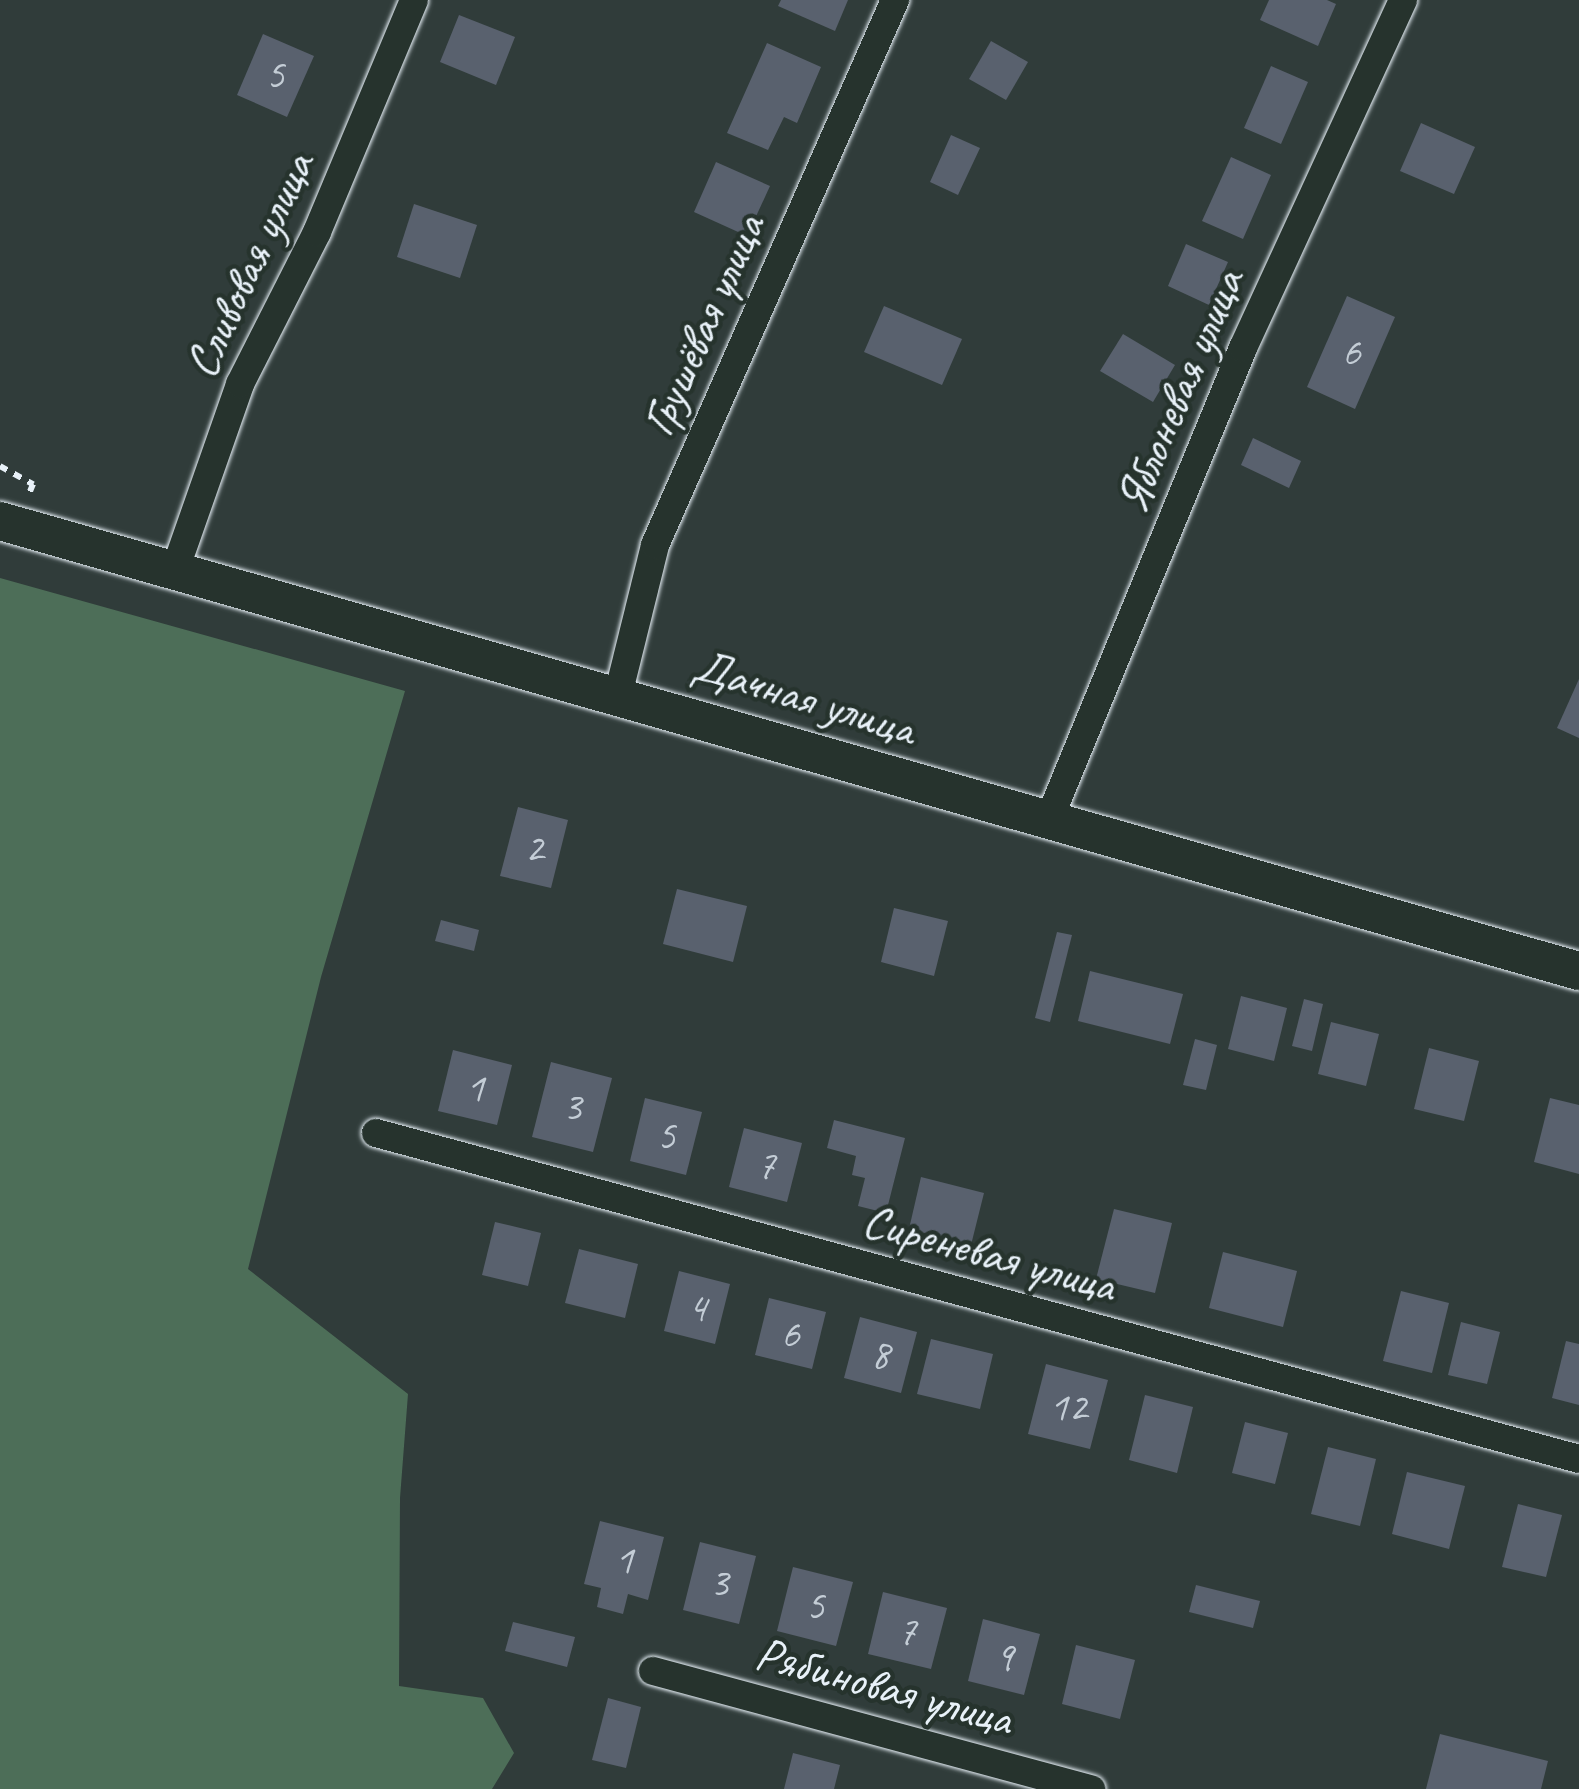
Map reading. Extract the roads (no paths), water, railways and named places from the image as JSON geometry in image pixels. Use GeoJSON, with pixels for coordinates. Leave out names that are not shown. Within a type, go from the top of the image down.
{"type":"FeatureCollection","features":[{"type":"Feature","properties":{"kind":"main road","name":"Дачная улица"},"geometry":{"type":"LineString","coordinates":[[4,521],[1048,822],[1579,970]]}},
{"type":"Feature","properties":{"kind":"street","name":"Сливовая улица"},"geometry":{"type":"LineString","coordinates":[[175,570],[240,384],[318,232],[414,0]]}},
{"type":"Feature","properties":{"kind":"street","name":"Грушёвая улица"},"geometry":{"type":"LineString","coordinates":[[618,695],[656,545],[895,0]]}},
{"type":"Feature","properties":{"kind":"street","name":"Яблоневая улица"},"geometry":{"type":"LineString","coordinates":[[1048,822],[1243,348],[1402,0]]}},
{"type":"Feature","properties":{"kind":"street","name":"Сиреневая улица"},"geometry":{"type":"LineString","coordinates":[[376,1133],[1579,1459]]}},
{"type":"Feature","properties":{"kind":"street","name":"Рябиновая улица"},"geometry":{"type":"LineString","coordinates":[[653,1670],[1092,1789]]}}]}
